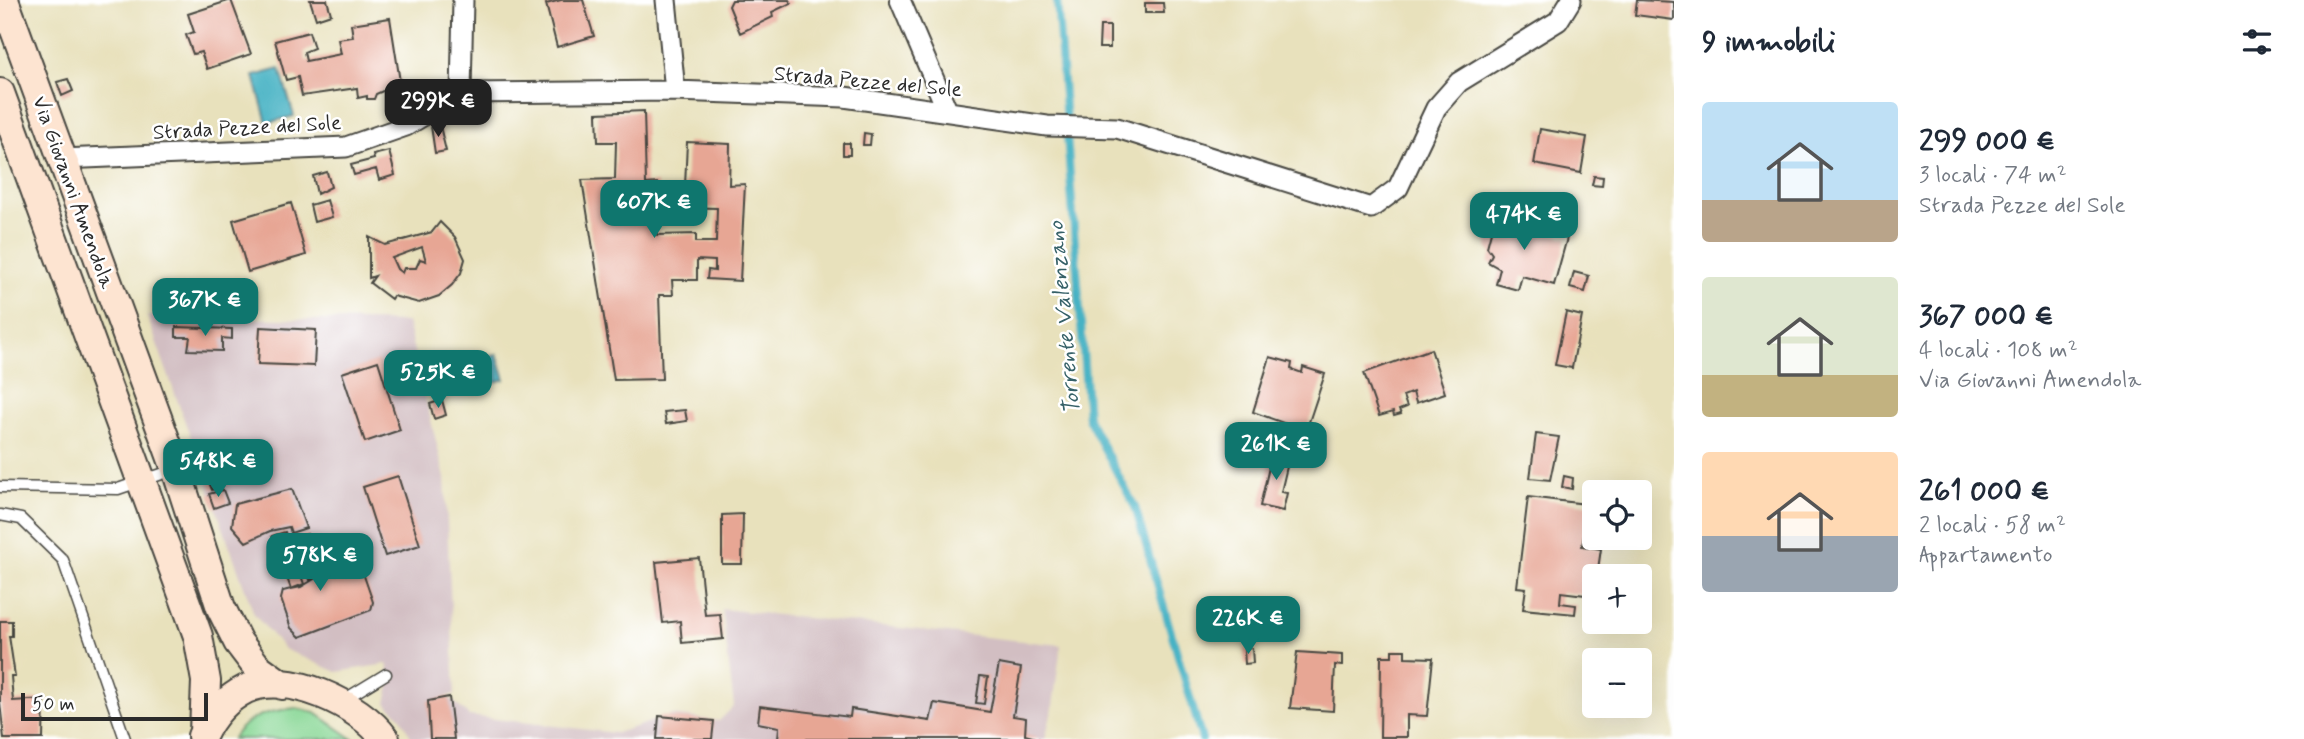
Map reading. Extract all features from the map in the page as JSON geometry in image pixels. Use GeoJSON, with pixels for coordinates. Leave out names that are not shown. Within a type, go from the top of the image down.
{"type":"FeatureCollection","features":[{"type":"Feature","properties":{"kind":"main road","name":"Via Giovanni Amendola"},"geometry":{"type":"LineString","coordinates":[[4,0],[176,469],[221,608],[238,642],[257,667],[282,685]]}},
{"type":"Feature","properties":{"kind":"main road","name":"Via Giovanni Amendola"},"geometry":{"type":"LineString","coordinates":[[0,93],[198,636],[206,681],[202,736]]}},
{"type":"Feature","properties":{"kind":"main road","name":"Via Giovanni Amendola"},"geometry":{"type":"LineString","coordinates":[[202,736],[219,708],[247,689],[282,685],[315,691],[340,702],[360,713],[385,739]]}},
{"type":"Feature","properties":{"kind":"street"},"geometry":{"type":"LineString","coordinates":[[461,93],[463,0]]}},
{"type":"Feature","properties":{"kind":"street"},"geometry":{"type":"LineString","coordinates":[[666,0],[675,91]]}},
{"type":"Feature","properties":{"kind":"street"},"geometry":{"type":"LineString","coordinates":[[900,0],[947,110]]}},
{"type":"Feature","properties":{"kind":"street","name":"Strada Pezze del Sole"},"geometry":{"type":"LineString","coordinates":[[62,159],[346,147],[406,126],[461,93],[675,91],[845,97],[1050,126],[1117,128],[1371,208],[1398,188],[1436,108],[1459,82],[1558,21],[1571,0]]}},
{"type":"Feature","properties":{"kind":"lane"},"geometry":{"type":"LineString","coordinates":[[0,487],[118,489],[217,455],[249,453]]}},
{"type":"Feature","properties":{"kind":"lane"},"geometry":{"type":"LineString","coordinates":[[0,514],[21,519],[63,560],[125,739]]}},
{"type":"Feature","properties":{"kind":"lane"},"geometry":{"type":"LineString","coordinates":[[340,702],[386,674]]}},
{"type":"Feature","properties":{"kind":"shaded area"},"geometry":{"type":"Polygon","coordinates":[[[147,316],[407,322],[445,478],[455,694],[441,698],[449,697],[469,716],[616,733],[672,715],[719,721],[734,706],[722,609],[1061,645],[1053,706],[1045,739],[412,739],[400,716],[386,703],[391,682],[387,664],[337,672],[284,649],[254,614],[147,316]]]}},
{"type":"Feature","properties":{"kind":"green space"},"geometry":{"type":"Polygon","coordinates":[[[296,708],[314,712],[353,739],[232,739],[252,719],[296,708]]]}},
{"type":"Feature","properties":{"kind":"water"},"geometry":{"type":"Polygon","coordinates":[[[280,69],[294,116],[267,123],[254,76],[280,69]]]}},
{"type":"Feature","properties":{"kind":"water"},"geometry":{"type":"Polygon","coordinates":[[[497,354],[505,379],[470,389],[469,383],[474,381],[470,361],[497,354]]]}},
{"type":"Feature","properties":{"kind":"building"},"geometry":{"type":"Polygon","coordinates":[[[231,0],[251,54],[207,69],[201,52],[193,54],[186,35],[194,32],[188,14],[231,0]]]}},
{"type":"Feature","properties":{"kind":"building"},"geometry":{"type":"Polygon","coordinates":[[[310,0],[327,0],[331,14],[316,19],[310,0]]]}},
{"type":"Feature","properties":{"kind":"building"},"geometry":{"type":"Polygon","coordinates":[[[561,0],[583,0],[594,36],[557,47],[546,4],[561,0]]]}},
{"type":"Feature","properties":{"kind":"building"},"geometry":{"type":"Polygon","coordinates":[[[732,0],[789,0],[791,3],[772,12],[773,17],[740,33],[729,6],[732,0]]]}},
{"type":"Feature","properties":{"kind":"building"},"geometry":{"type":"Polygon","coordinates":[[[1637,0],[1674,2],[1674,20],[1635,15],[1637,0]]]}},
{"type":"Feature","properties":{"kind":"building"},"geometry":{"type":"Polygon","coordinates":[[[1145,3],[1163,3],[1164,13],[1145,13],[1145,3]]]}},
{"type":"Feature","properties":{"kind":"building"},"geometry":{"type":"Polygon","coordinates":[[[390,18],[401,88],[385,90],[376,94],[374,99],[367,99],[367,96],[358,98],[357,88],[302,96],[298,77],[286,80],[275,41],[309,32],[314,48],[304,52],[306,61],[341,54],[338,39],[353,37],[351,24],[390,18]]]}},
{"type":"Feature","properties":{"kind":"building"},"geometry":{"type":"Polygon","coordinates":[[[1100,26],[1110,26],[1110,48],[1099,48],[1100,26]]]}},
{"type":"Feature","properties":{"kind":"building"},"geometry":{"type":"Polygon","coordinates":[[[68,79],[73,91],[62,96],[57,82],[68,79]]]}},
{"type":"Feature","properties":{"kind":"building"},"geometry":{"type":"Polygon","coordinates":[[[644,111],[646,184],[657,183],[657,235],[696,234],[696,242],[716,242],[717,208],[680,207],[681,185],[685,186],[687,142],[730,144],[729,185],[745,184],[740,281],[707,279],[708,270],[715,271],[715,261],[697,260],[697,280],[672,280],[673,295],[659,295],[662,379],[614,380],[582,180],[615,179],[616,142],[598,142],[597,113],[644,111]]]}},
{"type":"Feature","properties":{"kind":"building"},"geometry":{"type":"Polygon","coordinates":[[[439,122],[446,151],[435,153],[431,126],[439,122]]]}},
{"type":"Feature","properties":{"kind":"building"},"geometry":{"type":"Polygon","coordinates":[[[1540,129],[1587,137],[1581,173],[1534,164],[1540,129]]]}},
{"type":"Feature","properties":{"kind":"building"},"geometry":{"type":"Polygon","coordinates":[[[864,133],[871,134],[870,145],[863,145],[864,133]]]}},
{"type":"Feature","properties":{"kind":"building"},"geometry":{"type":"Polygon","coordinates":[[[843,143],[850,143],[850,155],[843,155],[843,143]]]}},
{"type":"Feature","properties":{"kind":"building"},"geometry":{"type":"Polygon","coordinates":[[[389,151],[395,175],[379,180],[376,169],[354,175],[351,165],[374,159],[373,155],[389,151]]]}},
{"type":"Feature","properties":{"kind":"building"},"geometry":{"type":"Polygon","coordinates":[[[327,172],[331,187],[317,194],[313,176],[327,172]]]}},
{"type":"Feature","properties":{"kind":"building"},"geometry":{"type":"Polygon","coordinates":[[[1594,176],[1603,177],[1602,186],[1592,185],[1594,176]]]}},
{"type":"Feature","properties":{"kind":"building"},"geometry":{"type":"Polygon","coordinates":[[[327,200],[332,217],[314,222],[310,205],[327,200]]]}},
{"type":"Feature","properties":{"kind":"building"},"geometry":{"type":"Polygon","coordinates":[[[291,203],[306,255],[248,272],[233,220],[291,203]]]}},
{"type":"Feature","properties":{"kind":"building"},"geometry":{"type":"Polygon","coordinates":[[[1518,212],[1534,217],[1530,227],[1567,238],[1554,285],[1522,276],[1518,290],[1496,284],[1500,269],[1488,262],[1492,254],[1487,247],[1495,217],[1515,222],[1518,212]]]}},
{"type":"Feature","properties":{"kind":"building"},"geometry":{"type":"Polygon","coordinates":[[[440,222],[455,237],[465,259],[461,273],[439,296],[419,303],[393,296],[391,299],[370,283],[375,276],[369,278],[369,237],[385,245],[432,232],[440,222]],[[422,247],[392,258],[402,273],[404,268],[416,268],[420,259],[426,261],[422,247]]]}},
{"type":"Feature","properties":{"kind":"building"},"geometry":{"type":"Polygon","coordinates":[[[1574,272],[1589,276],[1585,292],[1570,288],[1574,272]]]}},
{"type":"Feature","properties":{"kind":"building"},"geometry":{"type":"Polygon","coordinates":[[[1566,312],[1582,316],[1572,368],[1555,365],[1566,312]]]}},
{"type":"Feature","properties":{"kind":"building"},"geometry":{"type":"Polygon","coordinates":[[[176,327],[232,329],[232,339],[222,338],[222,351],[188,350],[190,337],[176,337],[176,327]]]}},
{"type":"Feature","properties":{"kind":"building"},"geometry":{"type":"Polygon","coordinates":[[[260,327],[316,330],[314,366],[258,364],[260,327]]]}},
{"type":"Feature","properties":{"kind":"building"},"geometry":{"type":"Polygon","coordinates":[[[1431,349],[1445,393],[1416,403],[1413,392],[1403,396],[1407,407],[1399,410],[1401,414],[1394,416],[1393,412],[1379,416],[1364,373],[1431,349]]]}},
{"type":"Feature","properties":{"kind":"building"},"geometry":{"type":"Polygon","coordinates":[[[1270,357],[1292,363],[1291,369],[1302,373],[1303,367],[1325,374],[1306,431],[1253,412],[1270,357]]]}},
{"type":"Feature","properties":{"kind":"building"},"geometry":{"type":"Polygon","coordinates":[[[378,361],[400,430],[365,442],[342,373],[378,361]]]}},
{"type":"Feature","properties":{"kind":"building"},"geometry":{"type":"Polygon","coordinates":[[[442,400],[446,415],[434,419],[430,404],[442,400]]]}},
{"type":"Feature","properties":{"kind":"building"},"geometry":{"type":"Polygon","coordinates":[[[685,410],[687,421],[666,424],[664,412],[685,410]]]}},
{"type":"Feature","properties":{"kind":"building"},"geometry":{"type":"Polygon","coordinates":[[[1536,434],[1559,437],[1550,480],[1530,478],[1536,434]]]}},
{"type":"Feature","properties":{"kind":"building"},"geometry":{"type":"Polygon","coordinates":[[[1273,450],[1290,454],[1281,492],[1287,493],[1283,511],[1260,506],[1273,450]]]}},
{"type":"Feature","properties":{"kind":"building"},"geometry":{"type":"Polygon","coordinates":[[[220,475],[223,485],[212,490],[208,480],[220,475]]]}},
{"type":"Feature","properties":{"kind":"building"},"geometry":{"type":"Polygon","coordinates":[[[398,476],[420,545],[385,556],[363,487],[398,476]]]}},
{"type":"Feature","properties":{"kind":"building"},"geometry":{"type":"Polygon","coordinates":[[[1564,476],[1573,478],[1572,489],[1562,487],[1564,476]]]}},
{"type":"Feature","properties":{"kind":"building"},"geometry":{"type":"Polygon","coordinates":[[[292,489],[306,528],[291,533],[289,527],[270,531],[246,542],[232,526],[235,504],[292,489]]]}},
{"type":"Feature","properties":{"kind":"building"},"geometry":{"type":"Polygon","coordinates":[[[223,490],[228,503],[214,508],[209,494],[223,490]]]}},
{"type":"Feature","properties":{"kind":"building"},"geometry":{"type":"Polygon","coordinates":[[[1528,497],[1582,504],[1582,550],[1601,550],[1599,564],[1582,564],[1582,595],[1561,592],[1560,603],[1576,605],[1575,614],[1523,609],[1526,588],[1517,587],[1528,497]]]}},
{"type":"Feature","properties":{"kind":"building"},"geometry":{"type":"Polygon","coordinates":[[[743,514],[742,564],[722,564],[722,515],[743,514]]]}},
{"type":"Feature","properties":{"kind":"building"},"geometry":{"type":"Polygon","coordinates":[[[285,532],[304,584],[291,589],[272,536],[285,532]]]}},
{"type":"Feature","properties":{"kind":"building"},"geometry":{"type":"Polygon","coordinates":[[[307,534],[312,550],[298,555],[292,540],[307,534]]]}},
{"type":"Feature","properties":{"kind":"building"},"geometry":{"type":"Polygon","coordinates":[[[313,555],[320,577],[337,574],[354,565],[363,573],[373,602],[371,610],[300,637],[291,628],[281,599],[283,591],[301,587],[316,578],[310,580],[302,558],[313,555]]]}},
{"type":"Feature","properties":{"kind":"building"},"geometry":{"type":"Polygon","coordinates":[[[699,558],[705,615],[720,614],[723,639],[682,643],[680,621],[663,623],[656,562],[699,558]]]}},
{"type":"Feature","properties":{"kind":"building"},"geometry":{"type":"Polygon","coordinates":[[[0,621],[12,621],[12,636],[9,636],[15,676],[11,676],[13,701],[44,699],[43,739],[4,739],[0,702],[0,621]]]}},
{"type":"Feature","properties":{"kind":"building"},"geometry":{"type":"Polygon","coordinates":[[[1252,648],[1253,663],[1245,664],[1244,649],[1252,648]]]}},
{"type":"Feature","properties":{"kind":"building"},"geometry":{"type":"Polygon","coordinates":[[[1392,650],[1405,650],[1405,657],[1433,658],[1427,716],[1407,715],[1407,737],[1380,737],[1381,656],[1392,656],[1392,650]]]}},
{"type":"Feature","properties":{"kind":"building"},"geometry":{"type":"Polygon","coordinates":[[[1297,652],[1342,655],[1342,666],[1335,665],[1333,711],[1290,708],[1297,652]]]}},
{"type":"Feature","properties":{"kind":"building"},"geometry":{"type":"Polygon","coordinates":[[[999,664],[1021,668],[1013,716],[1026,718],[1025,735],[1040,739],[778,739],[779,727],[758,723],[760,706],[850,717],[851,709],[930,721],[934,703],[990,712],[999,664]]]}},
{"type":"Feature","properties":{"kind":"building"},"geometry":{"type":"Polygon","coordinates":[[[980,676],[988,677],[984,704],[976,703],[980,676]]]}},
{"type":"Feature","properties":{"kind":"building"},"geometry":{"type":"Polygon","coordinates":[[[449,697],[454,739],[430,739],[428,701],[449,697]]]}},
{"type":"Feature","properties":{"kind":"building"},"geometry":{"type":"Polygon","coordinates":[[[659,716],[714,721],[712,739],[657,739],[659,716]]]}},
{"type":"Feature","properties":{"kind":"waterway","name":"Torrente Valenzano"},"geometry":{"type":"LineString","coordinates":[[1057,0],[1088,418],[1135,507],[1202,739]]}}]}
